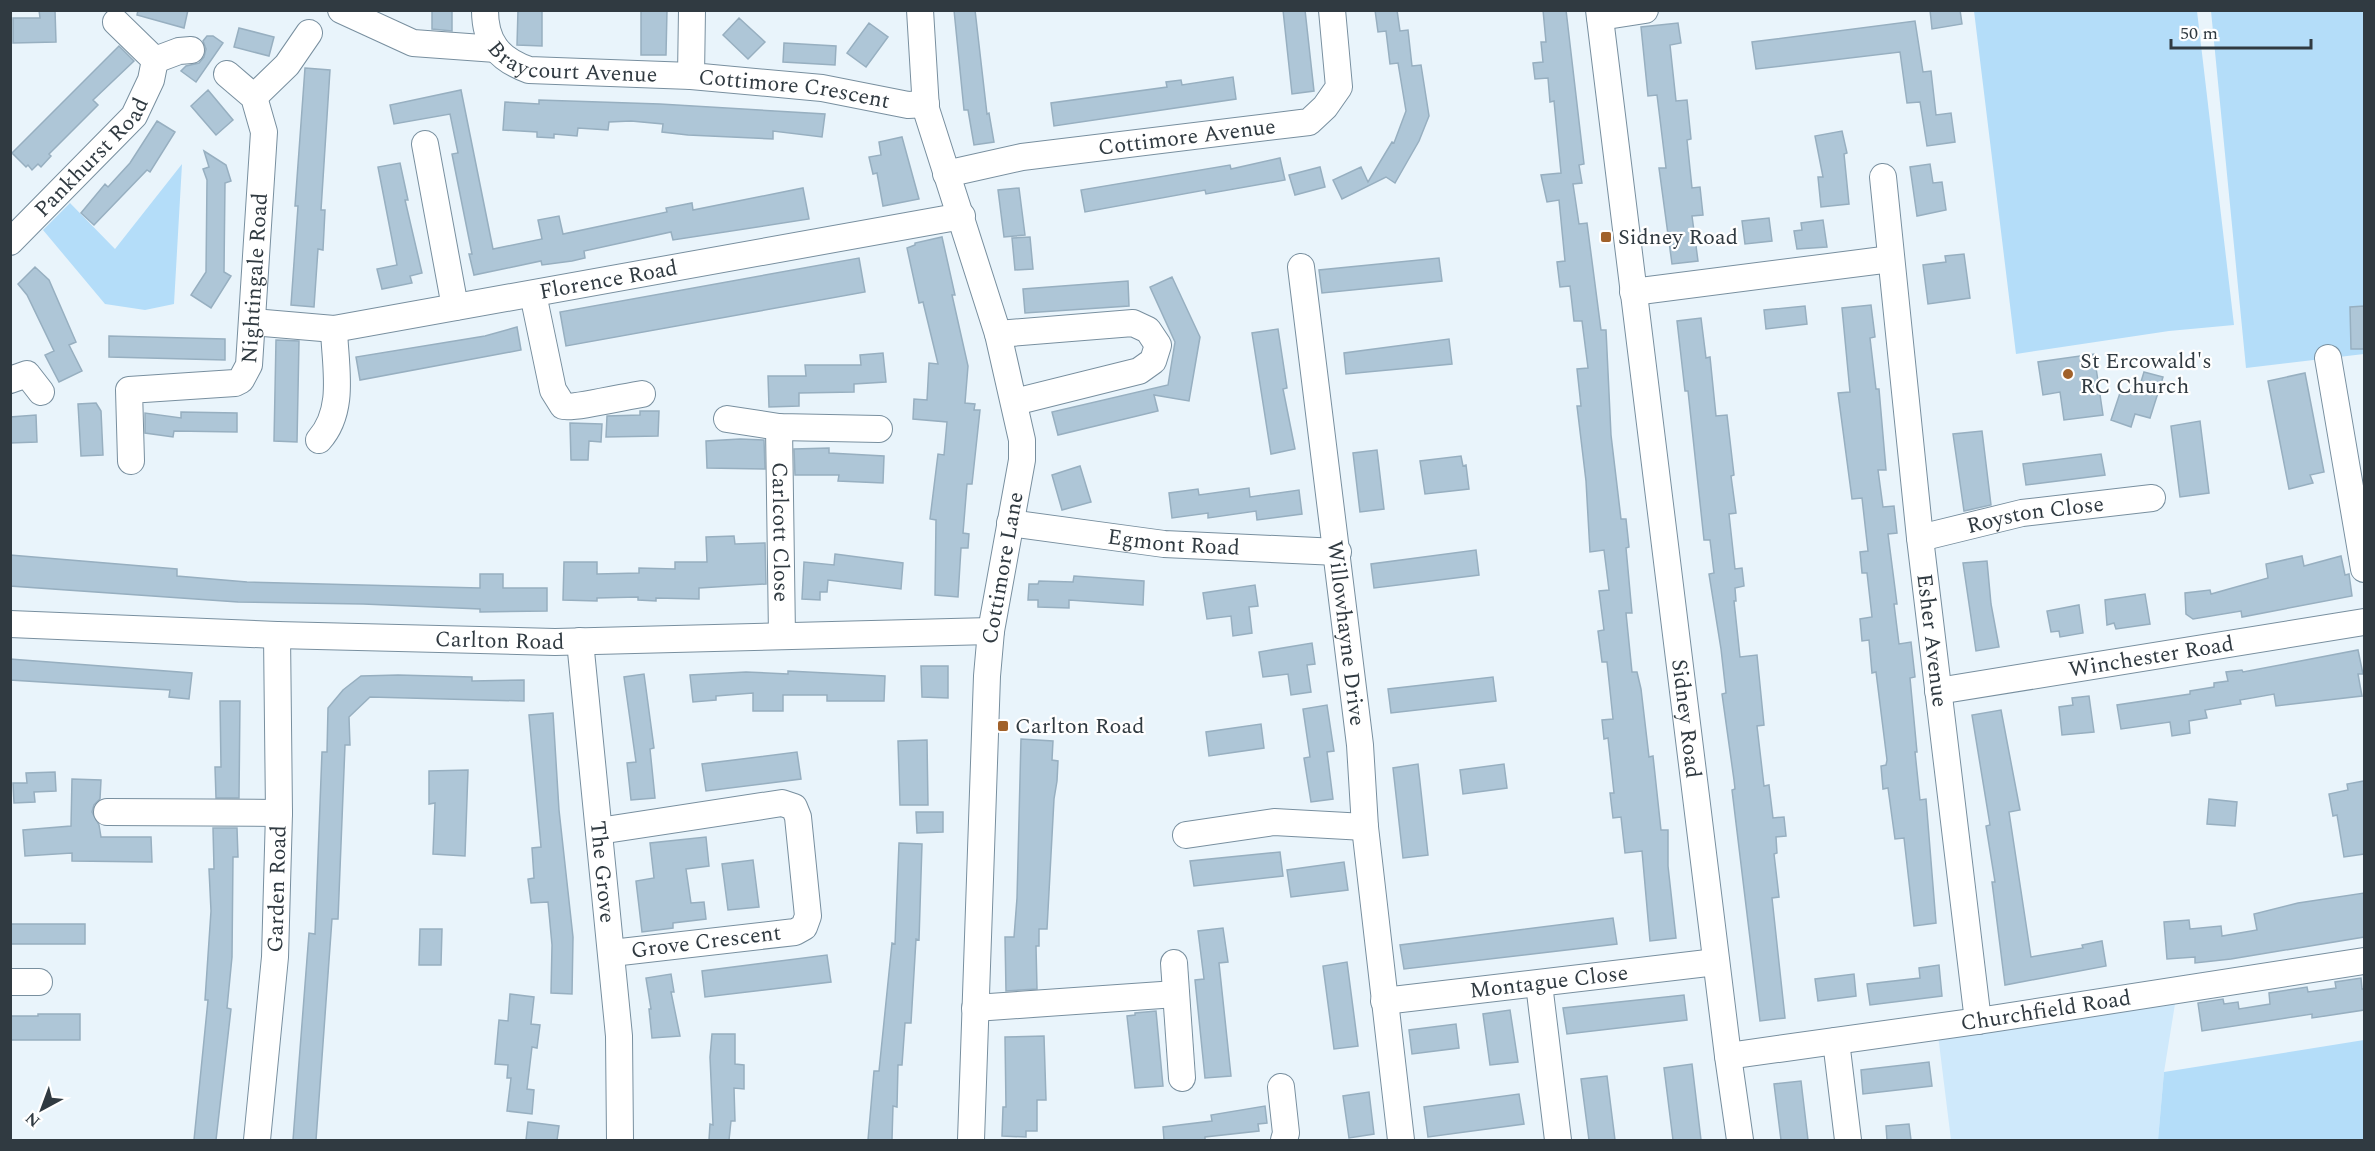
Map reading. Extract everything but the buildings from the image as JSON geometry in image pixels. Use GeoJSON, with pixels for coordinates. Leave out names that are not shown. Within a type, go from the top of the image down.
{"type":"FeatureCollection","features":[{"type":"Feature","properties":{"kind":"street"},"geometry":{"type":"LineString","coordinates":[[342,10],[413,43],[496,49]]}},
{"type":"Feature","properties":{"kind":"street","name":"Braycourt Avenue"},"geometry":{"type":"LineString","coordinates":[[485,10],[488,36],[496,49],[510,63],[529,70],[691,76]]}},
{"type":"Feature","properties":{"kind":"street","name":"Cottimore Crescent"},"geometry":{"type":"LineString","coordinates":[[692,10],[691,76],[822,88],[908,105],[926,104]]}},
{"type":"Feature","properties":{"kind":"street","name":"Cottimore Lane"},"geometry":{"type":"LineString","coordinates":[[920,10],[926,104],[946,174],[962,216],[998,334],[1022,440],[1022,460],[991,631],[971,1140]]}},
{"type":"Feature","properties":{"kind":"street","name":"Cottimore Avenue"},"geometry":{"type":"LineString","coordinates":[[946,174],[1022,157],[1309,122],[1325,107],[1339,87],[1332,10]]}},
{"type":"Feature","properties":{"kind":"street"},"geometry":{"type":"LineString","coordinates":[[1599,14],[1645,10]]}},
{"type":"Feature","properties":{"kind":"street","name":"Sidney Road"},"geometry":{"type":"LineString","coordinates":[[1599,14],[1740,1140]]}},
{"type":"Feature","properties":{"kind":"street"},"geometry":{"type":"LineString","coordinates":[[116,22],[155,60],[179,51],[191,50]]}},
{"type":"Feature","properties":{"kind":"street"},"geometry":{"type":"LineString","coordinates":[[227,74],[254,97],[287,65],[309,33]]}},
{"type":"Feature","properties":{"kind":"street","name":"Pankhurst Road"},"geometry":{"type":"LineString","coordinates":[[10,242],[134,116],[151,80],[155,60]]}},
{"type":"Feature","properties":{"kind":"street","name":"Nightingale Road"},"geometry":{"type":"LineString","coordinates":[[130,461],[129,390],[235,383],[241,380],[249,366],[264,132],[254,97]]}},
{"type":"Feature","properties":{"kind":"street"},"geometry":{"type":"LineString","coordinates":[[426,144],[455,307]]}},
{"type":"Feature","properties":{"kind":"street","name":"Esher Avenue"},"geometry":{"type":"LineString","coordinates":[[1883,177],[1920,538],[1978,1021]]}},
{"type":"Feature","properties":{"kind":"street","name":"Florence Road"},"geometry":{"type":"LineString","coordinates":[[253,322],[334,328],[962,216]]}},
{"type":"Feature","properties":{"kind":"street"},"geometry":{"type":"LineString","coordinates":[[1633,292],[1891,259]]}},
{"type":"Feature","properties":{"kind":"street","name":"Willowhayne Drive"},"geometry":{"type":"LineString","coordinates":[[1301,267],[1338,552],[1360,745],[1365,827],[1401,1140]]}},
{"type":"Feature","properties":{"kind":"street"},"geometry":{"type":"LineString","coordinates":[[533,294],[552,390],[563,406],[575,407],[586,403],[642,394]]}},
{"type":"Feature","properties":{"kind":"street"},"geometry":{"type":"LineString","coordinates":[[998,334],[1133,323],[1148,330],[1158,345],[1153,361],[1139,371],[1015,402]]}},
{"type":"Feature","properties":{"kind":"street"},"geometry":{"type":"LineString","coordinates":[[319,440],[326,432],[335,411],[334,328]]}},
{"type":"Feature","properties":{"kind":"street"},"geometry":{"type":"LineString","coordinates":[[2328,358],[2364,569]]}},
{"type":"Feature","properties":{"kind":"street"},"geometry":{"type":"LineString","coordinates":[[10,380],[27,374],[41,392]]}},
{"type":"Feature","properties":{"kind":"street"},"geometry":{"type":"LineString","coordinates":[[727,419],[779,427],[879,429]]}},
{"type":"Feature","properties":{"kind":"street","name":"Carlcott Close"},"geometry":{"type":"LineString","coordinates":[[779,427],[782,636]]}},
{"type":"Feature","properties":{"kind":"street","name":"Royston Close"},"geometry":{"type":"LineString","coordinates":[[1920,538],[2022,513],[2152,498]]}},
{"type":"Feature","properties":{"kind":"street","name":"Egmont Road"},"geometry":{"type":"LineString","coordinates":[[1010,523],[1164,544],[1338,552]]}},
{"type":"Feature","properties":{"kind":"street","name":"Winchester Road"},"geometry":{"type":"LineString","coordinates":[[1938,691],[2364,622]]}},
{"type":"Feature","properties":{"kind":"street","name":"Carlton Road"},"geometry":{"type":"LineString","coordinates":[[10,624],[277,635],[580,641],[991,631]]}},
{"type":"Feature","properties":{"kind":"street","name":"Garden Road"},"geometry":{"type":"LineString","coordinates":[[257,1140],[275,957],[279,813],[277,635]]}},
{"type":"Feature","properties":{"kind":"street","name":"The Grove"},"geometry":{"type":"LineString","coordinates":[[580,641],[612,953],[620,1058],[621,1140]]}},
{"type":"Feature","properties":{"kind":"street","name":"Grove Crescent"},"geometry":{"type":"LineString","coordinates":[[599,831],[782,803],[794,807],[800,828],[808,916],[804,927],[795,932],[612,953]]}},
{"type":"Feature","properties":{"kind":"street"},"geometry":{"type":"LineString","coordinates":[[107,812],[279,813]]}},
{"type":"Feature","properties":{"kind":"street"},"geometry":{"type":"LineString","coordinates":[[1186,836],[1274,822],[1365,827]]}},
{"type":"Feature","properties":{"kind":"street","name":"Churchfield Road"},"geometry":{"type":"LineString","coordinates":[[1728,1056],[1978,1021],[2364,961]]}},
{"type":"Feature","properties":{"kind":"street","name":"Montague Close"},"geometry":{"type":"LineString","coordinates":[[1384,1001],[1716,962]]}},
{"type":"Feature","properties":{"kind":"street"},"geometry":{"type":"LineString","coordinates":[[1174,963],[1182,1078]]}},
{"type":"Feature","properties":{"kind":"street"},"geometry":{"type":"LineString","coordinates":[[10,982],[39,982]]}},
{"type":"Feature","properties":{"kind":"street"},"geometry":{"type":"LineString","coordinates":[[1539,984],[1558,1140]]}},
{"type":"Feature","properties":{"kind":"street"},"geometry":{"type":"LineString","coordinates":[[975,1008],[1176,994]]}},
{"type":"Feature","properties":{"kind":"street"},"geometry":{"type":"LineString","coordinates":[[1836,1041],[1848,1140]]}},
{"type":"Feature","properties":{"kind":"street"},"geometry":{"type":"LineString","coordinates":[[1281,1087],[1286,1133],[1284,1140]]}},
{"type":"Feature","properties":{"kind":"shaded area"},"geometry":{"type":"Polygon","coordinates":[[[1974,11],[2197,11],[2234,325],[2169,331],[2016,354],[1974,11]]]}},
{"type":"Feature","properties":{"kind":"shaded area"},"geometry":{"type":"Polygon","coordinates":[[[2211,11],[2364,11],[2364,354],[2246,368],[2211,11]]]}},
{"type":"Feature","properties":{"kind":"shaded area"},"geometry":{"type":"Polygon","coordinates":[[[182,164],[174,304],[145,310],[105,304],[43,230],[70,203],[115,249],[182,164]]]}},
{"type":"Feature","properties":{"kind":"shaded area"},"geometry":{"type":"Polygon","coordinates":[[[2175,1004],[2164,1072],[2158,1140],[1951,1140],[1937,1027],[2010,1016],[2175,1004]]]}},
{"type":"Feature","properties":{"kind":"shaded area"},"geometry":{"type":"Polygon","coordinates":[[[2364,1040],[2364,1140],[2158,1140],[2164,1072],[2364,1040]]]}},
{"type":"Feature","properties":{"kind":"place","name":"Sidney Road"},"geometry":{"type":"Point","coordinates":[1606,237]}},
{"type":"Feature","properties":{"kind":"place","name":"St Ercowald's RC Church"},"geometry":{"type":"Point","coordinates":[2068,374]}},
{"type":"Feature","properties":{"kind":"place","name":"Carlton Road"},"geometry":{"type":"Point","coordinates":[1003,726]}}]}
